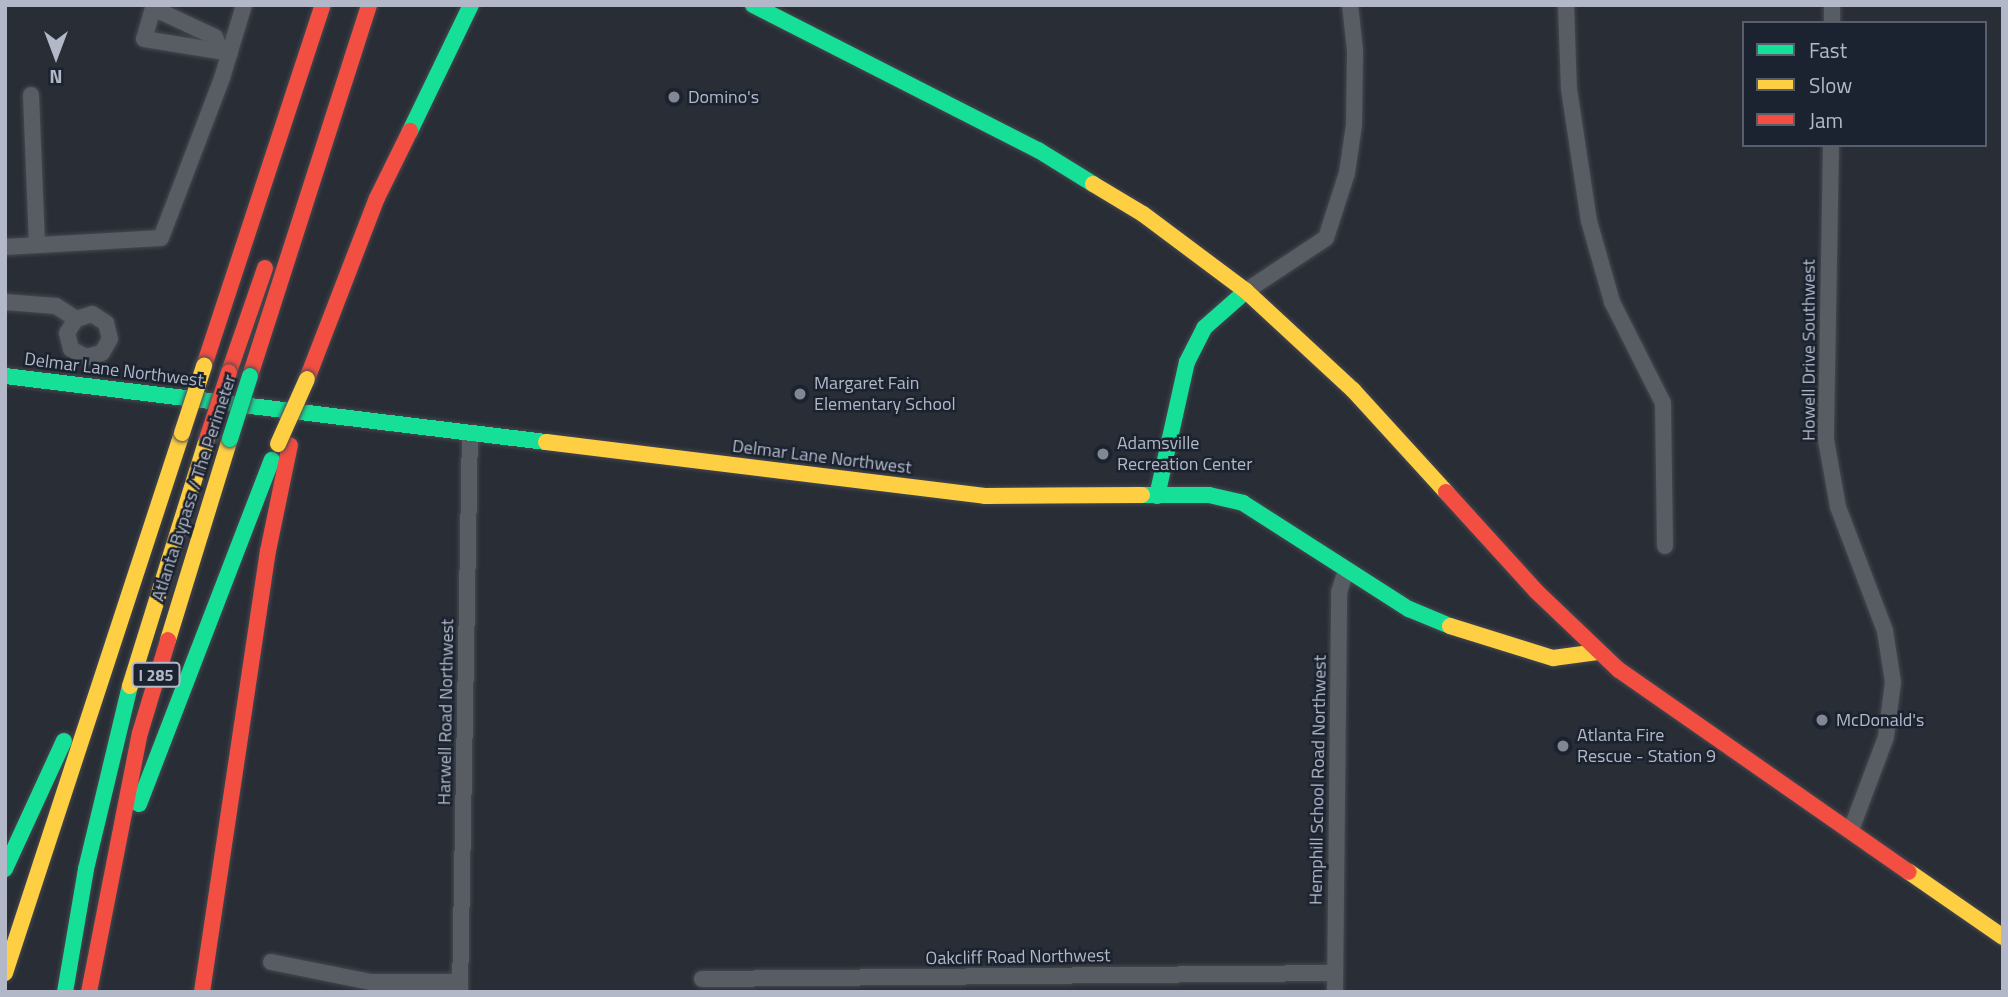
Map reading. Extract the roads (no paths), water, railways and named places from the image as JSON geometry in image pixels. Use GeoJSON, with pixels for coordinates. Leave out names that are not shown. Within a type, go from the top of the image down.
{"type":"FeatureCollection","features":[{"type":"Feature","properties":{"kind":"main road","name":"Atlanta Bypass / The Perimeter"},"geometry":{"type":"LineString","coordinates":[[5,974],[111,640],[323,5]]}},
{"type":"Feature","properties":{"kind":"main road"},"geometry":{"type":"LineString","coordinates":[[278,230],[360,5]]}},
{"type":"Feature","properties":{"kind":"main road","name":"Atlanta Bypass / The Perimeter"},"geometry":{"type":"LineString","coordinates":[[89,992],[101,916],[143,719],[369,5]]}},
{"type":"Feature","properties":{"kind":"main road"},"geometry":{"type":"LineString","coordinates":[[101,916],[178,697],[284,444],[306,379],[377,198],[471,5]]}},
{"type":"Feature","properties":{"kind":"main road"},"geometry":{"type":"LineString","coordinates":[[753,5],[1038,150],[1143,214],[1246,291],[1353,390],[1537,593],[1598,652],[1683,718],[1851,830],[2003,937]]}},
{"type":"Feature","properties":{"kind":"main road"},"geometry":{"type":"LineString","coordinates":[[65,992],[86,869],[127,695],[208,436],[269,256]]}},
{"type":"Feature","properties":{"kind":"main road"},"geometry":{"type":"LineString","coordinates":[[1157,496],[1187,362],[1204,328],[1246,291]]}},
{"type":"Feature","properties":{"kind":"main road","name":"Delmar Lane Northwest"},"geometry":{"type":"LineString","coordinates":[[5,376],[985,496],[1209,495],[1243,503],[1409,609],[1476,637],[1553,658],[1598,652]]}},
{"type":"Feature","properties":{"kind":"main road"},"geometry":{"type":"LineString","coordinates":[[202,992],[284,444]]}},
{"type":"Feature","properties":{"kind":"main road"},"geometry":{"type":"LineString","coordinates":[[5,869],[111,640]]}},
{"type":"Feature","properties":{"kind":"street"},"geometry":{"type":"LineString","coordinates":[[5,247],[161,239],[225,51],[244,5]]}},
{"type":"Feature","properties":{"kind":"street"},"geometry":{"type":"LineString","coordinates":[[1246,291],[1326,238],[1347,173],[1354,125],[1355,50],[1350,5]]}},
{"type":"Feature","properties":{"kind":"street"},"geometry":{"type":"LineString","coordinates":[[1566,5],[1569,89],[1588,221],[1612,302],[1663,402],[1665,546]]}},
{"type":"Feature","properties":{"kind":"street"},"geometry":{"type":"LineString","coordinates":[[31,95],[37,245]]}},
{"type":"Feature","properties":{"kind":"street","name":"Howell Drive Southwest"},"geometry":{"type":"LineString","coordinates":[[1831,147],[1826,440],[1838,507],[1885,631],[1893,682],[1886,737],[1851,830]]}},
{"type":"Feature","properties":{"kind":"street"},"geometry":{"type":"LineString","coordinates":[[5,302],[56,306],[76,318]]}},
{"type":"Feature","properties":{"kind":"street","name":"Harwell Road Northwest"},"geometry":{"type":"LineString","coordinates":[[460,987],[470,433]]}},
{"type":"Feature","properties":{"kind":"street","name":"Hemphill School Road Northwest"},"geometry":{"type":"LineString","coordinates":[[1335,992],[1339,592],[1346,570]]}},
{"type":"Feature","properties":{"kind":"street"},"geometry":{"type":"LineString","coordinates":[[271,962],[370,982],[460,987]]}},
{"type":"Feature","properties":{"kind":"street","name":"Oakcliff Road Northwest"},"geometry":{"type":"LineString","coordinates":[[702,979],[888,985],[1142,975],[1335,973]]}},
{"type":"Feature","properties":{"kind":"street"},"geometry":{"type":"LineString","coordinates":[[1142,975],[1142,992]]}},
{"type":"Feature","properties":{"kind":"place","name":"Domino's"},"geometry":{"type":"Point","coordinates":[674,97]}},
{"type":"Feature","properties":{"kind":"place","name":"Margaret Fain Elementary School"},"geometry":{"type":"Point","coordinates":[800,394]}},
{"type":"Feature","properties":{"kind":"place","name":"Adamsville Recreation Center"},"geometry":{"type":"Point","coordinates":[1103,454]}},
{"type":"Feature","properties":{"kind":"place","name":"McDonald's"},"geometry":{"type":"Point","coordinates":[1822,720]}},
{"type":"Feature","properties":{"kind":"place","name":"Atlanta Fire Rescue - Station 9"},"geometry":{"type":"Point","coordinates":[1563,746]}}]}
